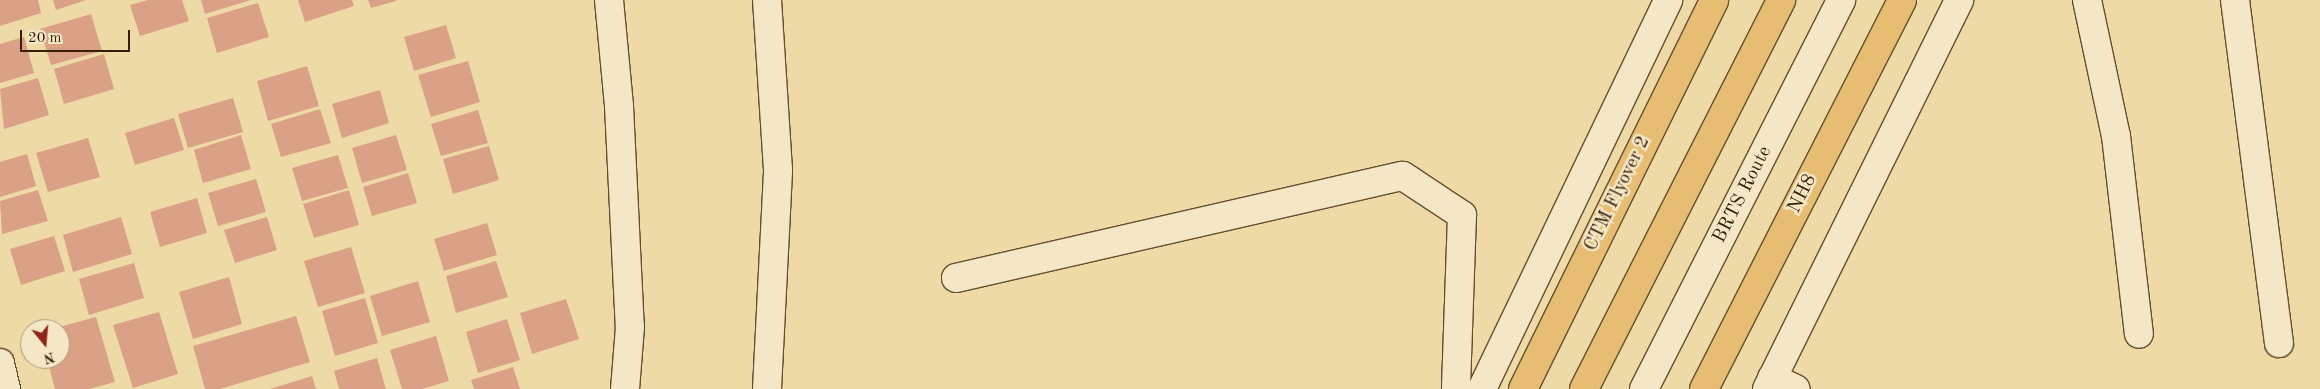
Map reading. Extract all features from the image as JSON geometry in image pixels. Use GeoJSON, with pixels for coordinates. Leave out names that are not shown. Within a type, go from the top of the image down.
{"type":"FeatureCollection","features":[{"type":"Feature","properties":{"kind":"main road","name":"CTM Flyover 2"},"geometry":{"type":"LineString","coordinates":[[1523,389],[1714,0]]}},
{"type":"Feature","properties":{"kind":"main road"},"geometry":{"type":"LineString","coordinates":[[1584,389],[1781,0]]}},
{"type":"Feature","properties":{"kind":"main road","name":"NH8"},"geometry":{"type":"LineString","coordinates":[[1704,389],[1902,0]]}},
{"type":"Feature","properties":{"kind":"street"},"geometry":{"type":"LineString","coordinates":[[609,0],[619,106],[630,327],[626,389]]}},
{"type":"Feature","properties":{"kind":"street"},"geometry":{"type":"LineString","coordinates":[[767,0],[778,170],[767,389]]}},
{"type":"Feature","properties":{"kind":"street"},"geometry":{"type":"LineString","coordinates":[[1482,389],[1668,0]]}},
{"type":"Feature","properties":{"kind":"street","name":"BRTS Route"},"geometry":{"type":"LineString","coordinates":[[1644,389],[1841,0]]}},
{"type":"Feature","properties":{"kind":"street"},"geometry":{"type":"LineString","coordinates":[[1778,385],[1959,0]]}},
{"type":"Feature","properties":{"kind":"street"},"geometry":{"type":"LineString","coordinates":[[2087,0],[2116,136],[2139,334]]}},
{"type":"Feature","properties":{"kind":"street"},"geometry":{"type":"LineString","coordinates":[[2235,0],[2279,343]]}},
{"type":"Feature","properties":{"kind":"street"},"geometry":{"type":"LineString","coordinates":[[956,278],[1403,176],[1462,215],[1456,389]]}},
{"type":"Feature","properties":{"kind":"street"},"geometry":{"type":"LineString","coordinates":[[0,364],[6,389]]}},
{"type":"Feature","properties":{"kind":"building"},"geometry":{"type":"Polygon","coordinates":[[[0,0],[38,0],[41,13],[0,26],[0,0]]]}},
{"type":"Feature","properties":{"kind":"building"},"geometry":{"type":"Polygon","coordinates":[[[53,0],[86,0],[56,10],[53,0]]]}},
{"type":"Feature","properties":{"kind":"building"},"geometry":{"type":"Polygon","coordinates":[[[148,0],[182,0],[189,21],[140,36],[130,5],[148,0]]]}},
{"type":"Feature","properties":{"kind":"building"},"geometry":{"type":"Polygon","coordinates":[[[201,0],[251,0],[205,14],[201,0]]]}},
{"type":"Feature","properties":{"kind":"building"},"geometry":{"type":"Polygon","coordinates":[[[298,0],[352,0],[354,6],[305,22],[298,0]]]}},
{"type":"Feature","properties":{"kind":"building"},"geometry":{"type":"Polygon","coordinates":[[[368,0],[396,0],[396,1],[371,8],[368,0]]]}},
{"type":"Feature","properties":{"kind":"building"},"geometry":{"type":"Polygon","coordinates":[[[258,3],[269,37],[217,53],[207,18],[258,3]]]}},
{"type":"Feature","properties":{"kind":"building"},"geometry":{"type":"Polygon","coordinates":[[[91,14],[102,51],[51,65],[40,29],[91,14]]]}},
{"type":"Feature","properties":{"kind":"building"},"geometry":{"type":"Polygon","coordinates":[[[446,25],[456,58],[414,71],[404,37],[446,25]]]}},
{"type":"Feature","properties":{"kind":"building"},"geometry":{"type":"Polygon","coordinates":[[[24,37],[34,73],[0,83],[0,44],[24,37]]]}},
{"type":"Feature","properties":{"kind":"building"},"geometry":{"type":"Polygon","coordinates":[[[104,54],[114,89],[64,104],[54,69],[104,54]]]}},
{"type":"Feature","properties":{"kind":"building"},"geometry":{"type":"Polygon","coordinates":[[[468,61],[480,102],[431,117],[418,75],[468,61]]]}},
{"type":"Feature","properties":{"kind":"building"},"geometry":{"type":"Polygon","coordinates":[[[307,66],[319,106],[268,121],[257,81],[307,66]]]}},
{"type":"Feature","properties":{"kind":"building"},"geometry":{"type":"Polygon","coordinates":[[[38,78],[49,115],[4,129],[0,89],[38,78]]]}},
{"type":"Feature","properties":{"kind":"building"},"geometry":{"type":"Polygon","coordinates":[[[380,90],[389,123],[342,138],[332,104],[380,90]]]}},
{"type":"Feature","properties":{"kind":"building"},"geometry":{"type":"Polygon","coordinates":[[[233,98],[243,132],[188,148],[178,114],[233,98]]]}},
{"type":"Feature","properties":{"kind":"building"},"geometry":{"type":"Polygon","coordinates":[[[320,109],[331,143],[281,157],[271,124],[320,109]]]}},
{"type":"Feature","properties":{"kind":"building"},"geometry":{"type":"Polygon","coordinates":[[[478,110],[488,143],[441,156],[431,124],[478,110]]]}},
{"type":"Feature","properties":{"kind":"building"},"geometry":{"type":"Polygon","coordinates":[[[174,118],[184,150],[135,165],[125,133],[174,118]]]}},
{"type":"Feature","properties":{"kind":"building"},"geometry":{"type":"Polygon","coordinates":[[[241,135],[251,169],[203,183],[194,150],[241,135]]]}},
{"type":"Feature","properties":{"kind":"building"},"geometry":{"type":"Polygon","coordinates":[[[396,135],[407,170],[362,183],[352,148],[396,135]]]}},
{"type":"Feature","properties":{"kind":"building"},"geometry":{"type":"Polygon","coordinates":[[[88,138],[100,177],[48,192],[36,153],[88,138]]]}},
{"type":"Feature","properties":{"kind":"building"},"geometry":{"type":"Polygon","coordinates":[[[489,146],[499,180],[453,194],[443,159],[489,146]]]}},
{"type":"Feature","properties":{"kind":"building"},"geometry":{"type":"Polygon","coordinates":[[[27,154],[36,186],[0,197],[0,162],[27,154]]]}},
{"type":"Feature","properties":{"kind":"building"},"geometry":{"type":"Polygon","coordinates":[[[338,155],[348,188],[302,201],[292,168],[338,155]]]}},
{"type":"Feature","properties":{"kind":"building"},"geometry":{"type":"Polygon","coordinates":[[[408,173],[417,203],[372,216],[363,187],[408,173]]]}},
{"type":"Feature","properties":{"kind":"building"},"geometry":{"type":"Polygon","coordinates":[[[256,179],[266,212],[218,226],[208,193],[256,179]]]}},
{"type":"Feature","properties":{"kind":"building"},"geometry":{"type":"Polygon","coordinates":[[[38,190],[48,221],[2,234],[0,201],[38,190]]]}},
{"type":"Feature","properties":{"kind":"building"},"geometry":{"type":"Polygon","coordinates":[[[349,190],[359,225],[314,238],[303,204],[349,190]]]}},
{"type":"Feature","properties":{"kind":"building"},"geometry":{"type":"Polygon","coordinates":[[[197,198],[207,233],[160,247],[150,212],[197,198]]]}},
{"type":"Feature","properties":{"kind":"building"},"geometry":{"type":"Polygon","coordinates":[[[121,217],[132,254],[73,272],[63,235],[121,217]]]}},
{"type":"Feature","properties":{"kind":"building"},"geometry":{"type":"Polygon","coordinates":[[[267,217],[277,250],[235,263],[224,230],[267,217]]]}},
{"type":"Feature","properties":{"kind":"building"},"geometry":{"type":"Polygon","coordinates":[[[487,223],[497,255],[444,271],[434,239],[487,223]]]}},
{"type":"Feature","properties":{"kind":"building"},"geometry":{"type":"Polygon","coordinates":[[[54,236],[65,271],[21,285],[10,249],[54,236]]]}},
{"type":"Feature","properties":{"kind":"building"},"geometry":{"type":"Polygon","coordinates":[[[351,247],[365,293],[318,307],[304,261],[351,247]]]}},
{"type":"Feature","properties":{"kind":"building"},"geometry":{"type":"Polygon","coordinates":[[[496,261],[508,297],[456,313],[446,276],[496,261]]]}},
{"type":"Feature","properties":{"kind":"building"},"geometry":{"type":"Polygon","coordinates":[[[134,263],[144,298],[89,315],[79,279],[134,263]]]}},
{"type":"Feature","properties":{"kind":"building"},"geometry":{"type":"Polygon","coordinates":[[[229,277],[242,324],[193,339],[179,292],[229,277]]]}},
{"type":"Feature","properties":{"kind":"building"},"geometry":{"type":"Polygon","coordinates":[[[418,281],[430,322],[382,336],[370,296],[418,281]]]}},
{"type":"Feature","properties":{"kind":"building"},"geometry":{"type":"Polygon","coordinates":[[[365,298],[378,343],[335,356],[322,311],[365,298]]]}},
{"type":"Feature","properties":{"kind":"building"},"geometry":{"type":"Polygon","coordinates":[[[566,299],[579,339],[532,354],[520,313],[566,299]]]}},
{"type":"Feature","properties":{"kind":"building"},"geometry":{"type":"Polygon","coordinates":[[[159,312],[178,374],[133,388],[113,325],[159,312]]]}},
{"type":"Feature","properties":{"kind":"building"},"geometry":{"type":"Polygon","coordinates":[[[296,316],[310,362],[220,389],[205,389],[193,346],[296,316]]]}},
{"type":"Feature","properties":{"kind":"building"},"geometry":{"type":"Polygon","coordinates":[[[96,317],[115,382],[89,389],[55,389],[50,369],[70,369],[70,324],[96,317]]]}},
{"type":"Feature","properties":{"kind":"building"},"geometry":{"type":"Polygon","coordinates":[[[507,319],[520,360],[478,373],[466,332],[507,319]]]}},
{"type":"Feature","properties":{"kind":"building"},"geometry":{"type":"Polygon","coordinates":[[[436,336],[449,381],[422,389],[402,389],[390,350],[436,336]]]}},
{"type":"Feature","properties":{"kind":"building"},"geometry":{"type":"Polygon","coordinates":[[[377,358],[386,389],[339,389],[334,371],[377,358]]]}},
{"type":"Feature","properties":{"kind":"building"},"geometry":{"type":"Polygon","coordinates":[[[513,367],[520,389],[474,389],[471,380],[513,367]]]}},
{"type":"Feature","properties":{"kind":"building"},"geometry":{"type":"Polygon","coordinates":[[[312,376],[316,389],[270,389],[312,376]]]}}]}
